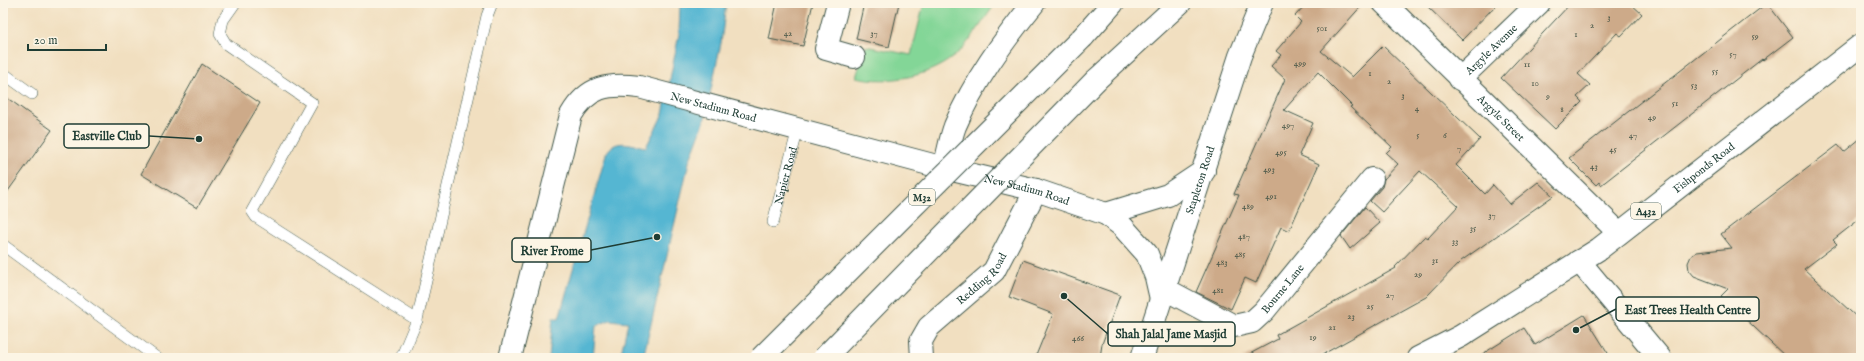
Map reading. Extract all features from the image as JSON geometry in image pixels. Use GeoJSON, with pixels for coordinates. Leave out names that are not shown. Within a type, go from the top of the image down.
{"type":"FeatureCollection","features":[{"type":"Feature","properties":{"kind":"main road"},"geometry":{"type":"LineString","coordinates":[[838,3],[826,50],[854,57]]}},
{"type":"Feature","properties":{"kind":"main road"},"geometry":{"type":"LineString","coordinates":[[944,168],[955,127],[973,89],[1003,41],[1034,3]]}},
{"type":"Feature","properties":{"kind":"main road","name":"M32"},"geometry":{"type":"LineString","coordinates":[[1083,37],[1106,3]]}},
{"type":"Feature","properties":{"kind":"main road","name":"M32"},"geometry":{"type":"LineString","coordinates":[[761,358],[1083,37],[1113,3]]}},
{"type":"Feature","properties":{"kind":"main road"},"geometry":{"type":"LineString","coordinates":[[824,358],[1096,80],[1164,3]]}},
{"type":"Feature","properties":{"kind":"main road"},"geometry":{"type":"LineString","coordinates":[[1096,80],[1180,3]]}},
{"type":"Feature","properties":{"kind":"main road","name":"Stapleton Road"},"geometry":{"type":"LineString","coordinates":[[1142,358],[1204,171],[1240,56],[1262,3]]}},
{"type":"Feature","properties":{"kind":"main road","name":"Argyle Street"},"geometry":{"type":"LineString","coordinates":[[1384,3],[1619,233]]}},
{"type":"Feature","properties":{"kind":"main road","name":"Argyle Avenue"},"geometry":{"type":"LineString","coordinates":[[1460,79],[1539,3]]}},
{"type":"Feature","properties":{"kind":"main road","name":"Fishponds Road"},"geometry":{"type":"LineString","coordinates":[[1418,358],[1461,336],[1579,260],[1599,249],[1861,45]]}},
{"type":"Feature","properties":{"kind":"main road","name":"New Stadium Road"},"geometry":{"type":"LineString","coordinates":[[510,358],[571,115],[576,107],[589,95],[606,86],[618,84],[651,90],[944,168],[1036,190],[1106,214],[1122,226],[1147,254],[1156,278],[1161,300]]}},
{"type":"Feature","properties":{"kind":"main road"},"geometry":{"type":"LineString","coordinates":[[1106,214],[1168,195],[1204,171]]}},
{"type":"Feature","properties":{"kind":"main road","name":"Bourne Lane"},"geometry":{"type":"LineString","coordinates":[[1161,300],[1234,326],[1252,322],[1264,311],[1372,179]]}},
{"type":"Feature","properties":{"kind":"main road","name":"Redding Road"},"geometry":{"type":"LineString","coordinates":[[922,358],[921,341],[929,326],[994,270],[1036,190]]}},
{"type":"Feature","properties":{"kind":"main road"},"geometry":{"type":"LineString","coordinates":[[1579,260],[1660,358]]}},
{"type":"Feature","properties":{"kind":"lane"},"geometry":{"type":"LineString","coordinates":[[235,3],[223,20],[220,34],[226,44],[312,103],[252,211],[256,217],[417,320]]}},
{"type":"Feature","properties":{"kind":"lane"},"geometry":{"type":"LineString","coordinates":[[401,358],[417,320],[487,16],[492,3]]}},
{"type":"Feature","properties":{"kind":"lane"},"geometry":{"type":"LineString","coordinates":[[3,73],[32,94]]}},
{"type":"Feature","properties":{"kind":"lane","name":"Napier Road"},"geometry":{"type":"LineString","coordinates":[[773,222],[798,129]]}},
{"type":"Feature","properties":{"kind":"lane"},"geometry":{"type":"LineString","coordinates":[[3,245],[157,358]]}},
{"type":"Feature","properties":{"kind":"green space"},"geometry":{"type":"Polygon","coordinates":[[[924,3],[996,3],[964,47],[949,60],[937,67],[924,73],[896,79],[882,80],[856,77],[866,46],[911,55],[924,3]]]}},
{"type":"Feature","properties":{"kind":"water"},"geometry":{"type":"Polygon","coordinates":[[[680,3],[726,3],[721,43],[704,122],[689,162],[643,358],[620,358],[628,322],[610,320],[596,326],[593,358],[549,358],[553,318],[559,318],[606,154],[614,145],[624,143],[646,147],[663,114],[679,34],[680,3]]]}},
{"type":"Feature","properties":{"kind":"building"},"geometry":{"type":"Polygon","coordinates":[[[777,3],[813,3],[803,46],[769,39],[777,3]]]}},
{"type":"Feature","properties":{"kind":"building"},"geometry":{"type":"Polygon","coordinates":[[[864,3],[899,3],[889,47],[856,39],[864,3]]]}},
{"type":"Feature","properties":{"kind":"building"},"geometry":{"type":"Polygon","coordinates":[[[1307,3],[1364,3],[1321,51],[1352,77],[1383,46],[1480,139],[1456,165],[1485,194],[1493,185],[1510,204],[1538,182],[1553,196],[1461,261],[1426,297],[1316,358],[1242,358],[1278,339],[1276,335],[1396,268],[1395,267],[1425,236],[1428,238],[1458,206],[1420,171],[1382,212],[1370,201],[1382,187],[1384,179],[1398,164],[1386,153],[1392,147],[1350,107],[1352,106],[1318,72],[1284,110],[1313,123],[1299,155],[1319,164],[1289,231],[1281,227],[1256,283],[1245,278],[1231,309],[1196,292],[1239,195],[1234,194],[1285,79],[1271,66],[1281,55],[1276,51],[1301,22],[1295,16],[1307,3]]]}},
{"type":"Feature","properties":{"kind":"building"},"geometry":{"type":"Polygon","coordinates":[[[1424,3],[1498,3],[1462,40],[1424,3]]]}},
{"type":"Feature","properties":{"kind":"building"},"geometry":{"type":"Polygon","coordinates":[[[1571,3],[1630,3],[1642,14],[1621,36],[1617,33],[1578,74],[1590,85],[1577,97],[1582,102],[1555,129],[1501,78],[1571,3]]]}},
{"type":"Feature","properties":{"kind":"building"},"geometry":{"type":"Polygon","coordinates":[[[1767,3],[1793,37],[1763,60],[1762,59],[1601,185],[1599,182],[1596,185],[1569,158],[1767,3]]]}},
{"type":"Feature","properties":{"kind":"building"},"geometry":{"type":"Polygon","coordinates":[[[202,64],[260,103],[197,208],[141,174],[202,64]]]}},
{"type":"Feature","properties":{"kind":"building"},"geometry":{"type":"Polygon","coordinates":[[[3,95],[52,130],[3,198],[3,95]]]}},
{"type":"Feature","properties":{"kind":"building"},"geometry":{"type":"Polygon","coordinates":[[[1861,138],[1861,218],[1833,240],[1837,244],[1804,269],[1861,321],[1861,358],[1787,358],[1721,296],[1728,289],[1694,276],[1689,270],[1688,263],[1691,256],[1697,252],[1732,248],[1721,234],[1838,145],[1844,152],[1861,138]]]}},
{"type":"Feature","properties":{"kind":"building"},"geometry":{"type":"Polygon","coordinates":[[[1365,207],[1380,223],[1350,249],[1341,236],[1365,207]]]}},
{"type":"Feature","properties":{"kind":"building"},"geometry":{"type":"Polygon","coordinates":[[[1023,260],[1120,295],[1102,344],[1100,358],[1035,358],[1053,314],[1009,297],[1023,260]]]}},
{"type":"Feature","properties":{"kind":"building"},"geometry":{"type":"Polygon","coordinates":[[[1584,315],[1611,358],[1476,358],[1524,328],[1535,345],[1584,315]]]}},
{"type":"Feature","properties":{"kind":"place","name":"Eastville Club"},"geometry":{"type":"Point","coordinates":[199,139]}},
{"type":"Feature","properties":{"kind":"place","name":"River Frome"},"geometry":{"type":"Point","coordinates":[657,237]}},
{"type":"Feature","properties":{"kind":"place","name":"Shah Jalal Jame Masjid"},"geometry":{"type":"Point","coordinates":[1064,296]}},
{"type":"Feature","properties":{"kind":"place","name":"East Trees Health Centre"},"geometry":{"type":"Point","coordinates":[1576,330]}}]}
